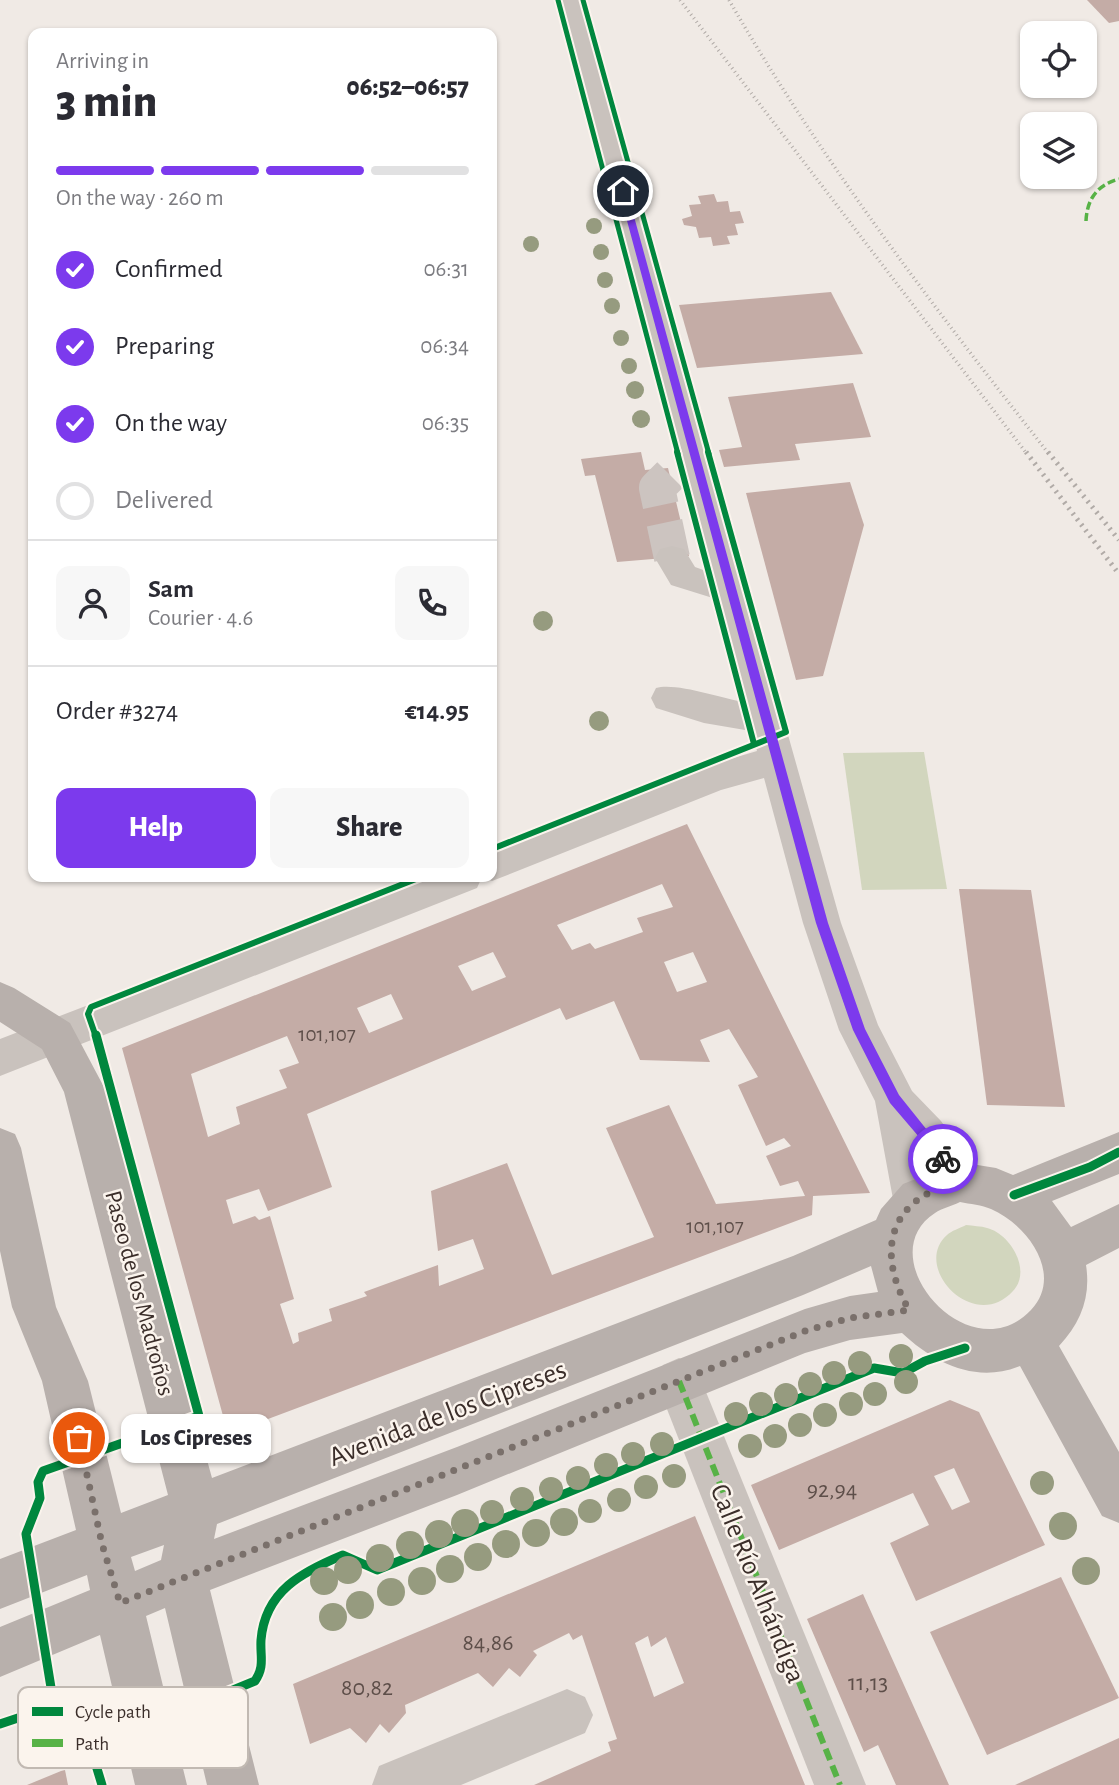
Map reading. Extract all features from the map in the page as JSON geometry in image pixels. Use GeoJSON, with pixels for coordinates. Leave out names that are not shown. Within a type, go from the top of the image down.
{"type":"FeatureCollection","features":[{"type":"Feature","properties":{"kind":"main road","name":"Paseo de los Madroños"},"geometry":{"type":"LineString","coordinates":[[0,1000],[56,1037],[84,1089],[196,1509],[183,1576],[210,1687]]}},
{"type":"Feature","properties":{"kind":"main road"},"geometry":{"type":"LineString","coordinates":[[0,1148],[34,1307],[65,1381],[102,1544],[120,1603],[139,1687]]}},
{"type":"Feature","properties":{"kind":"main road"},"geometry":{"type":"LineString","coordinates":[[1014,1195],[1090,1167],[1119,1152]]}},
{"type":"Feature","properties":{"kind":"main road"},"geometry":{"type":"LineString","coordinates":[[959,1182],[978,1182],[1014,1195],[1035,1210],[1052,1231],[1063,1254],[1067,1280],[1062,1304],[1050,1326],[1031,1341],[1000,1351],[965,1348],[934,1333],[909,1310],[895,1286],[890,1260],[904,1217],[936,1187],[959,1182]]}},
{"type":"Feature","properties":{"kind":"main road","name":"Avenida de los Cipreses"},"geometry":{"type":"LineString","coordinates":[[0,1584],[803,1275],[904,1217]]}},
{"type":"Feature","properties":{"kind":"main road"},"geometry":{"type":"LineString","coordinates":[[1063,1254],[1119,1225]]}},
{"type":"Feature","properties":{"kind":"main road"},"geometry":{"type":"LineString","coordinates":[[0,1652],[183,1576],[457,1472],[805,1331],[850,1318],[909,1310]]}},
{"type":"Feature","properties":{"kind":"main road"},"geometry":{"type":"LineString","coordinates":[[1031,1341],[1119,1499]]}},
{"type":"Feature","properties":{"kind":"street"},"geometry":{"type":"LineString","coordinates":[[569,0],[684,470],[732,591],[822,923],[849,1006],[895,1099],[926,1135],[959,1182]]}},
{"type":"Feature","properties":{"kind":"street"},"geometry":{"type":"LineString","coordinates":[[672,558],[683,576],[732,591]]}},
{"type":"Feature","properties":{"kind":"street"},"geometry":{"type":"LineString","coordinates":[[669,698],[704,709],[767,720]]}},
{"type":"Feature","properties":{"kind":"street"},"geometry":{"type":"LineString","coordinates":[[497,863],[713,778],[778,759]]}},
{"type":"Feature","properties":{"kind":"street"},"geometry":{"type":"LineString","coordinates":[[0,1058],[450,882]]}},
{"type":"Feature","properties":{"kind":"street"},"geometry":{"type":"LineString","coordinates":[[895,1099],[904,1217]]}},
{"type":"Feature","properties":{"kind":"street","name":"Calle Río Alhándiga"},"geometry":{"type":"LineString","coordinates":[[678,1381],[840,1785]]}},
{"type":"Feature","properties":{"kind":"street"},"geometry":{"type":"LineString","coordinates":[[398,1785],[567,1715]]}},
{"type":"Feature","properties":{"kind":"green space"},"geometry":{"type":"Polygon","coordinates":[[[924,752],[947,889],[862,890],[843,753],[924,752]]]}},
{"type":"Feature","properties":{"kind":"green space"},"geometry":{"type":"Polygon","coordinates":[[[966,1225],[985,1227],[996,1232],[1011,1245],[1016,1254],[1020,1274],[1018,1283],[1013,1291],[997,1302],[981,1305],[965,1301],[952,1291],[942,1278],[937,1263],[938,1248],[947,1235],[966,1225]]]}},
{"type":"Feature","properties":{"kind":"building"},"geometry":{"type":"Polygon","coordinates":[[[1087,0],[1119,0],[1119,21],[1109,23],[1087,0]]]}},
{"type":"Feature","properties":{"kind":"building"},"geometry":{"type":"Polygon","coordinates":[[[714,194],[717,202],[728,201],[730,212],[740,211],[744,223],[735,224],[738,235],[727,236],[730,244],[713,246],[711,237],[699,238],[696,227],[684,225],[682,219],[692,216],[689,205],[701,204],[698,196],[714,194]]]}},
{"type":"Feature","properties":{"kind":"building"},"geometry":{"type":"Polygon","coordinates":[[[831,292],[863,354],[697,368],[679,305],[831,292]]]}},
{"type":"Feature","properties":{"kind":"building"},"geometry":{"type":"Polygon","coordinates":[[[853,383],[871,437],[795,444],[800,460],[724,467],[719,450],[742,447],[728,397],[853,383]]]}},
{"type":"Feature","properties":{"kind":"building"},"geometry":{"type":"Polygon","coordinates":[[[641,452],[645,470],[668,468],[689,556],[617,562],[595,475],[585,476],[581,459],[641,452]]]}},
{"type":"Feature","properties":{"kind":"building"},"geometry":{"type":"Polygon","coordinates":[[[850,482],[864,525],[823,676],[796,680],[746,493],[850,482]]]}},
{"type":"Feature","properties":{"kind":"building"},"geometry":{"type":"Polygon","coordinates":[[[687,824],[870,1193],[813,1196],[812,1215],[228,1434],[122,1048],[687,824]],[[662,884],[557,925],[572,950],[590,943],[595,949],[643,932],[637,918],[673,907],[662,884]],[[493,952],[458,966],[472,991],[506,977],[493,952]],[[693,952],[664,962],[677,992],[707,982],[693,952]],[[391,994],[357,1008],[369,1033],[403,1019],[391,994]],[[614,1001],[566,1020],[560,1008],[307,1114],[332,1187],[268,1211],[259,1189],[226,1200],[233,1224],[255,1216],[259,1220],[270,1216],[294,1299],[280,1304],[293,1344],[299,1341],[298,1333],[332,1321],[329,1309],[367,1296],[364,1292],[438,1265],[439,1286],[484,1269],[473,1239],[438,1251],[431,1191],[507,1163],[552,1275],[654,1237],[606,1128],[669,1105],[716,1204],[805,1196],[798,1181],[780,1186],[766,1156],[791,1146],[784,1138],[766,1146],[738,1085],[758,1077],[729,1029],[700,1040],[710,1062],[640,1060],[614,1001]],[[287,1036],[191,1074],[208,1137],[240,1124],[236,1107],[287,1088],[279,1070],[299,1063],[287,1036]]]}},
{"type":"Feature","properties":{"kind":"building"},"geometry":{"type":"Polygon","coordinates":[[[959,889],[1031,890],[1065,1107],[987,1105],[959,889]]]}},
{"type":"Feature","properties":{"kind":"building"},"geometry":{"type":"Polygon","coordinates":[[[950,1400],[979,1412],[1045,1545],[916,1601],[890,1543],[929,1525],[913,1493],[779,1550],[751,1485],[950,1400]],[[954,1468],[934,1476],[952,1510],[970,1502],[954,1468]]]}},
{"type":"Feature","properties":{"kind":"building"},"geometry":{"type":"Polygon","coordinates":[[[695,1516],[805,1785],[534,1785],[611,1751],[608,1742],[617,1739],[582,1635],[573,1640],[569,1633],[533,1651],[537,1655],[520,1677],[509,1668],[493,1687],[478,1673],[405,1705],[406,1713],[389,1733],[380,1724],[366,1743],[350,1728],[310,1744],[293,1684],[695,1516]],[[648,1636],[635,1643],[654,1697],[684,1683],[666,1637],[651,1647],[648,1636]]]}},
{"type":"Feature","properties":{"kind":"building"},"geometry":{"type":"Polygon","coordinates":[[[1061,1577],[1119,1698],[987,1755],[930,1632],[1061,1577]]]}},
{"type":"Feature","properties":{"kind":"building"},"geometry":{"type":"Polygon","coordinates":[[[863,1594],[949,1785],[896,1785],[878,1745],[864,1752],[807,1619],[863,1594]]]}},
{"type":"Feature","properties":{"kind":"building"},"geometry":{"type":"Polygon","coordinates":[[[1119,1738],[1119,1785],[1015,1785],[1119,1738]]]}},
{"type":"Feature","properties":{"kind":"building"},"geometry":{"type":"Polygon","coordinates":[[[65,1770],[68,1785],[27,1785],[61,1771],[65,1770]]]}},
{"type":"Feature","properties":{"kind":"tunnel"},"geometry":{"type":"LineString","coordinates":[[670,475],[657,488],[672,558]]}},
{"type":"Feature","properties":{"kind":"railway"},"geometry":{"type":"LineString","coordinates":[[680,0],[1027,454]]}},
{"type":"Feature","properties":{"kind":"railway"},"geometry":{"type":"LineString","coordinates":[[729,0],[802,118],[881,233],[1049,454]]}},
{"type":"Feature","properties":{"kind":"railway"},"geometry":{"type":"LineString","coordinates":[[1026,452],[1119,574]]}},
{"type":"Feature","properties":{"kind":"railway"},"geometry":{"type":"LineString","coordinates":[[1048,452],[1119,540]]}},
{"type":"Feature","properties":{"kind":"marked path"},"geometry":{"type":"LineString","coordinates":[[1086,221],[1088,206],[1094,194],[1104,184],[1119,179]]}},
{"type":"Feature","properties":{"kind":"marked path"},"geometry":{"type":"LineString","coordinates":[[679,1381],[840,1785]]}},
{"type":"Feature","properties":{"kind":"cycle path"},"geometry":{"type":"LineString","coordinates":[[558,0],[754,744]]}},
{"type":"Feature","properties":{"kind":"cycle path"},"geometry":{"type":"LineString","coordinates":[[497,847],[786,732],[583,0]]}},
{"type":"Feature","properties":{"kind":"cycle path"},"geometry":{"type":"LineString","coordinates":[[51,1687],[26,1534],[40,1498],[38,1482],[43,1471],[199,1416],[101,1050],[88,1014],[91,1007],[408,882]]}},
{"type":"Feature","properties":{"kind":"cycle path"},"geometry":{"type":"LineString","coordinates":[[1014,1195],[1090,1167],[1119,1152]]}},
{"type":"Feature","properties":{"kind":"cycle path"},"geometry":{"type":"LineString","coordinates":[[240,1687],[255,1681],[263,1669],[262,1626],[276,1595],[288,1583],[322,1564],[343,1555],[377,1570],[874,1368],[903,1373],[925,1361],[965,1348]]}},
{"type":"Feature","properties":{"kind":"cycle path"},"geometry":{"type":"LineString","coordinates":[[0,1724],[18,1718]]}},
{"type":"Feature","properties":{"kind":"cycle path"},"geometry":{"type":"LineString","coordinates":[[97,1768],[102,1785]]}},
{"type":"Feature","properties":{"kind":"way so far"},"geometry":{"type":"LineString","coordinates":[[79,1438],[102,1544],[120,1603],[183,1576],[457,1472],[805,1331],[850,1318],[909,1310],[895,1286],[890,1260],[892,1235],[901,1215],[915,1199],[936,1187],[959,1182],[943,1159]]}},
{"type":"Feature","properties":{"kind":"place","name":"Los Cipreses"},"geometry":{"type":"Point","coordinates":[79,1438]}},
{"type":"Feature","properties":{"kind":"route"},"geometry":{"type":"LineString","coordinates":[[623,191],[822,923],[849,1006],[895,1099],[943,1159]]}}]}
